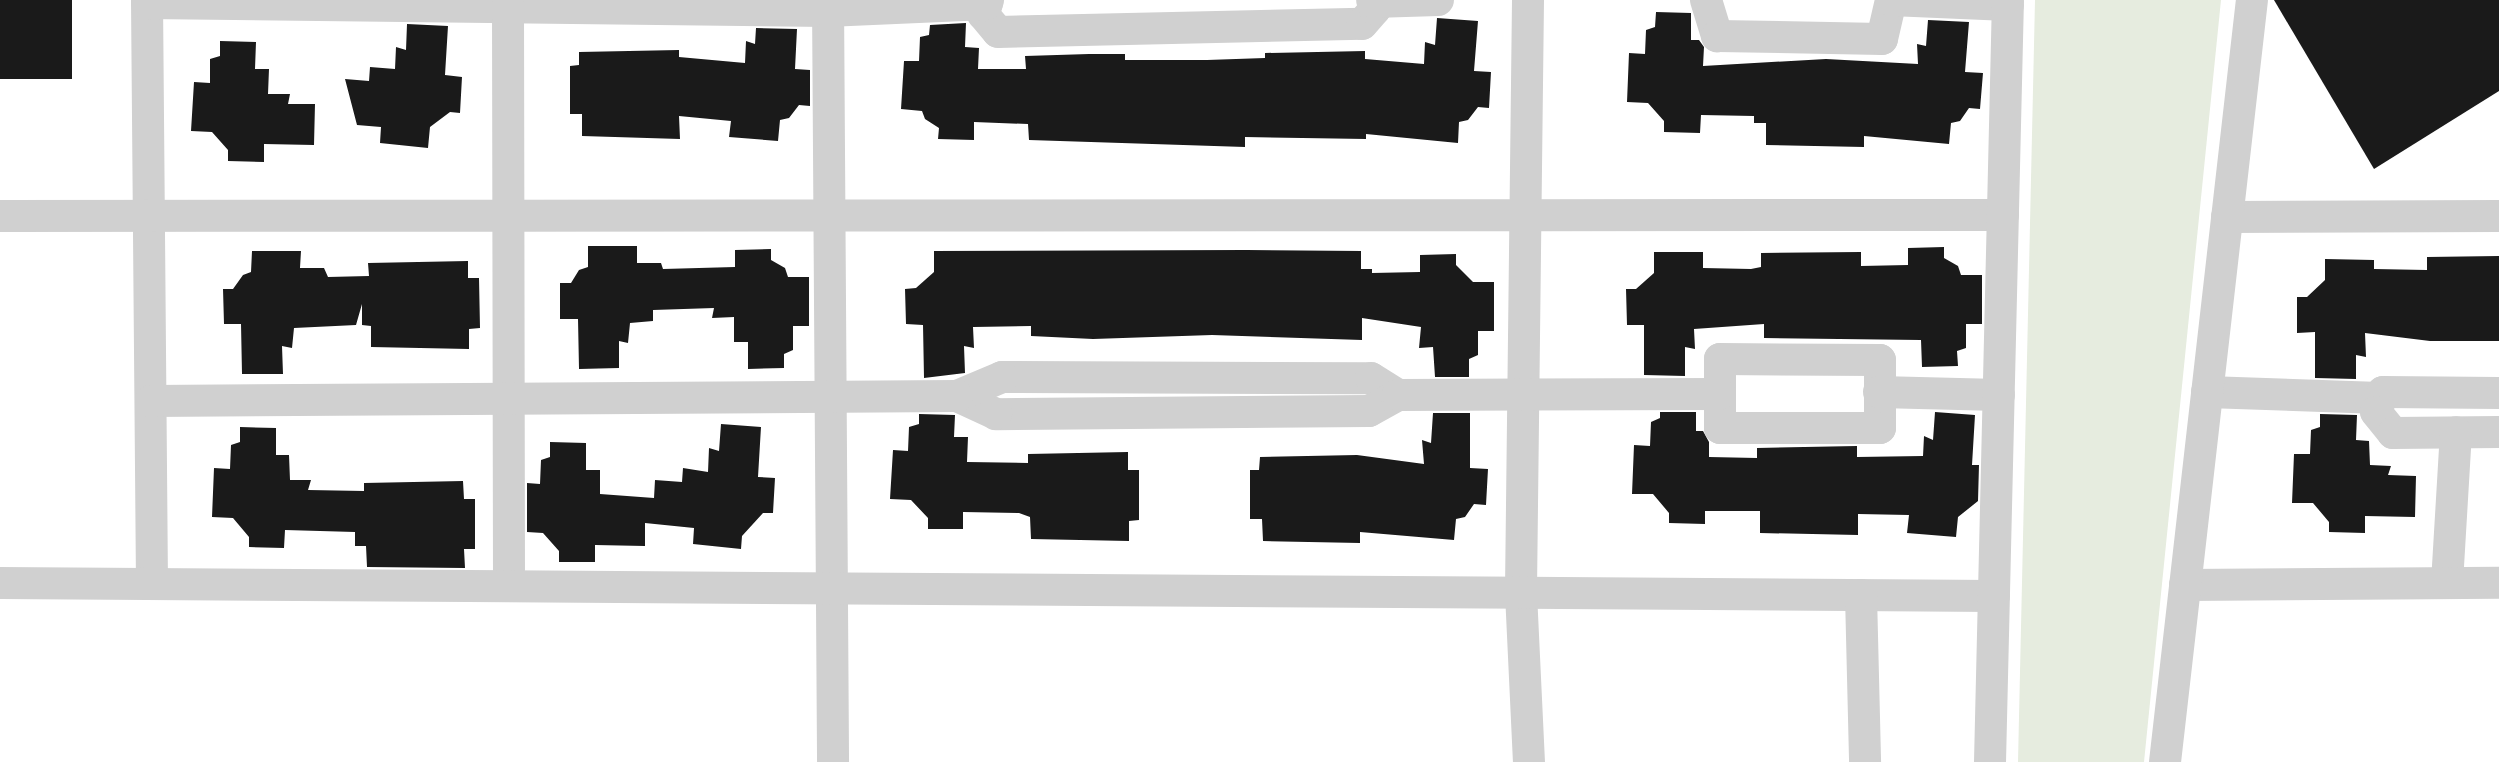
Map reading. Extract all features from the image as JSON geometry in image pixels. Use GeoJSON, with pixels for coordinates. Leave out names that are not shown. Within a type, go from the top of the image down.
{"type":"FeatureCollection","features":[{"type":"Feature","properties":{"kind":"street"},"geometry":{"type":"LineString","coordinates":[[152,584],[147,1],[508,7],[827,6],[987,2],[983,14],[998,32],[1362,24],[1375,9],[1372,1],[1438,0]]}},
{"type":"Feature","properties":{"kind":"street"},"geometry":{"type":"LineString","coordinates":[[1528,0],[1521,593],[1528,762]]}},
{"type":"Feature","properties":{"kind":"street"},"geometry":{"type":"LineString","coordinates":[[1694,0],[1706,0],[1717,36],[1882,39],[1891,0],[2008,3],[1990,762]]}},
{"type":"Feature","properties":{"kind":"street"},"geometry":{"type":"LineString","coordinates":[[2165,762],[2252,0]]}},
{"type":"Feature","properties":{"kind":"street"},"geometry":{"type":"LineString","coordinates":[[827,6],[833,762]]}},
{"type":"Feature","properties":{"kind":"street"},"geometry":{"type":"LineString","coordinates":[[508,7],[510,216],[506,399],[509,586]]}},
{"type":"Feature","properties":{"kind":"street"},"geometry":{"type":"LineString","coordinates":[[0,216],[2003,215]]}},
{"type":"Feature","properties":{"kind":"street"},"geometry":{"type":"LineString","coordinates":[[2227,217],[2499,216]]}},
{"type":"Feature","properties":{"kind":"street"},"geometry":{"type":"LineString","coordinates":[[1720,359],[1880,360],[1880,428],[1720,428],[1720,394],[1720,359]]}},
{"type":"Feature","properties":{"kind":"street"},"geometry":{"type":"LineString","coordinates":[[151,400],[957,396],[1002,377],[1371,378],[1398,395],[1720,394]]}},
{"type":"Feature","properties":{"kind":"street"},"geometry":{"type":"LineString","coordinates":[[1880,392],[1999,395]]}},
{"type":"Feature","properties":{"kind":"street"},"geometry":{"type":"LineString","coordinates":[[2207,392],[2380,398]]}},
{"type":"Feature","properties":{"kind":"street"},"geometry":{"type":"LineString","coordinates":[[2499,393],[2383,392],[2376,412],[2393,433],[2499,432]]}},
{"type":"Feature","properties":{"kind":"street"},"geometry":{"type":"LineString","coordinates":[[2447,584],[2456,432]]}},
{"type":"Feature","properties":{"kind":"street"},"geometry":{"type":"LineString","coordinates":[[0,583],[1994,596]]}},
{"type":"Feature","properties":{"kind":"street"},"geometry":{"type":"LineString","coordinates":[[2185,585],[2499,583]]}},
{"type":"Feature","properties":{"kind":"street"},"geometry":{"type":"LineString","coordinates":[[1861,595],[1865,762]]}},
{"type":"Feature","properties":{"kind":"shaded area"},"geometry":{"type":"Polygon","coordinates":[[[2035,0],[2221,0],[2144,762],[2018,762],[2035,0]]]}},
{"type":"Feature","properties":{"kind":"building"},"geometry":{"type":"Polygon","coordinates":[[[0,0],[72,0],[72,79],[0,79],[0,0]]]}},
{"type":"Feature","properties":{"kind":"building"},"geometry":{"type":"Polygon","coordinates":[[[2274,0],[2499,0],[2499,91],[2374,169],[2274,0]]]}},
{"type":"Feature","properties":{"kind":"building"},"geometry":{"type":"Polygon","coordinates":[[[1656,12],[1691,13],[1691,40],[1699,40],[1704,47],[1703,66],[1826,59],[1918,64],[1917,44],[1926,46],[1928,20],[1969,22],[1965,72],[1983,73],[1980,109],[1969,108],[1960,121],[1951,123],[1949,144],[1864,136],[1864,147],[1766,145],[1766,123],[1754,123],[1754,116],[1701,115],[1700,133],[1664,132],[1664,121],[1648,103],[1627,102],[1629,53],[1645,54],[1646,30],[1655,27],[1656,12]]]}},
{"type":"Feature","properties":{"kind":"building"},"geometry":{"type":"Polygon","coordinates":[[[1437,18],[1478,21],[1474,71],[1491,72],[1489,108],[1478,107],[1468,120],[1459,122],[1458,143],[1366,134],[1366,139],[1245,137],[1245,147],[1029,140],[1028,124],[974,122],[974,140],[938,139],[939,128],[925,119],[922,111],[901,109],[904,61],[919,61],[920,37],[929,35],[930,25],[966,23],[965,47],[979,48],[978,69],[1026,69],[1025,56],[1089,54],[1125,54],[1125,60],[1207,60],[1265,58],[1265,53],[1365,51],[1365,59],[1424,64],[1425,42],[1435,45],[1437,18]]]}},
{"type":"Feature","properties":{"kind":"building"},"geometry":{"type":"Polygon","coordinates":[[[407,24],[448,26],[445,75],[462,77],[460,113],[450,112],[430,127],[428,148],[380,143],[381,127],[357,125],[345,79],[369,81],[370,67],[395,69],[396,47],[406,50],[407,24]]]}},
{"type":"Feature","properties":{"kind":"building"},"geometry":{"type":"Polygon","coordinates":[[[756,28],[797,29],[795,69],[810,70],[810,106],[799,105],[789,118],[780,120],[778,141],[729,137],[731,121],[679,116],[680,139],[582,136],[582,114],[570,114],[570,66],[579,65],[579,52],[679,50],[679,57],[745,63],[746,41],[755,44],[756,28]]]}},
{"type":"Feature","properties":{"kind":"building"},"geometry":{"type":"Polygon","coordinates":[[[220,41],[256,42],[255,69],[269,69],[268,94],[290,94],[288,104],[315,104],[314,145],[264,144],[264,162],[228,161],[228,150],[212,132],[191,131],[194,82],[210,83],[210,59],[220,56],[220,41]]]}},
{"type":"Feature","properties":{"kind":"building"},"geometry":{"type":"Polygon","coordinates":[[[588,246],[637,246],[637,263],[661,263],[663,269],[735,267],[735,250],[771,249],[771,260],[785,268],[788,277],[809,277],[809,326],[793,326],[793,350],[784,354],[784,368],[748,369],[748,342],[734,342],[734,317],[712,318],[714,308],[653,310],[653,321],[630,323],[628,343],[619,341],[619,368],[579,369],[578,319],[560,319],[560,283],[571,283],[579,270],[588,267],[588,246]]]}},
{"type":"Feature","properties":{"kind":"building"},"geometry":{"type":"Polygon","coordinates":[[[1944,247],[1944,258],[1958,266],[1961,275],[1982,275],[1982,324],[1966,324],[1966,348],[1957,351],[1958,366],[1922,367],[1921,340],[1764,338],[1764,324],[1694,329],[1695,349],[1685,347],[1685,376],[1644,375],[1644,325],[1627,325],[1626,289],[1636,289],[1654,273],[1654,252],[1703,252],[1703,268],[1751,269],[1761,267],[1761,253],[1861,252],[1861,266],[1908,265],[1908,248],[1944,247]]]}},
{"type":"Feature","properties":{"kind":"building"},"geometry":{"type":"Polygon","coordinates":[[[252,251],[301,251],[300,268],[324,268],[328,277],[369,276],[368,263],[468,261],[468,278],[479,278],[480,328],[469,329],[469,349],[371,347],[371,326],[362,325],[362,304],[356,325],[294,328],[292,348],[282,346],[283,374],[242,374],[241,324],[224,324],[223,289],[233,289],[243,275],[251,272],[252,251]]]}},
{"type":"Feature","properties":{"kind":"building"},"geometry":{"type":"Polygon","coordinates":[[[934,251],[1361,251],[1361,269],[1372,269],[1372,273],[1420,272],[1420,255],[1456,254],[1456,265],[1473,282],[1494,282],[1494,331],[1478,331],[1478,355],[1469,359],[1469,377],[1435,377],[1433,347],[1419,348],[1421,327],[1362,318],[1362,340],[1212,335],[1093,339],[1031,336],[1031,326],[973,327],[974,348],[964,346],[965,373],[924,378],[923,325],[906,324],[905,289],[916,288],[934,272],[934,251]]]}},
{"type":"Feature","properties":{"kind":"building"},"geometry":{"type":"Polygon","coordinates":[[[2499,256],[2499,341],[2430,341],[2365,333],[2366,357],[2356,355],[2356,379],[2315,378],[2315,332],[2297,333],[2297,297],[2307,297],[2325,280],[2325,259],[2374,260],[2374,269],[2427,270],[2427,257],[2499,256]]]}},
{"type":"Feature","properties":{"kind":"building"},"geometry":{"type":"Polygon","coordinates":[[[1660,412],[1696,412],[1696,431],[1703,431],[1709,442],[1709,457],[1757,458],[1757,448],[1857,446],[1857,457],[1923,456],[1924,436],[1933,440],[1935,412],[1975,415],[1972,465],[1979,465],[1978,501],[1958,517],[1956,537],[1907,533],[1909,515],[1858,514],[1858,535],[1760,533],[1760,511],[1705,511],[1705,524],[1669,523],[1669,513],[1653,494],[1632,494],[1634,445],[1650,446],[1651,422],[1660,418],[1660,412]]]}},
{"type":"Feature","properties":{"kind":"building"},"geometry":{"type":"Polygon","coordinates":[[[1433,413],[1470,413],[1470,468],[1488,469],[1486,505],[1474,504],[1465,517],[1456,519],[1454,540],[1360,532],[1360,543],[1263,541],[1262,519],[1250,519],[1250,470],[1259,470],[1260,457],[1357,455],[1424,464],[1422,440],[1431,443],[1433,413]]]}},
{"type":"Feature","properties":{"kind":"building"},"geometry":{"type":"Polygon","coordinates":[[[919,414],[955,415],[954,437],[968,437],[967,462],[1028,463],[1028,454],[1128,452],[1128,470],[1139,470],[1139,520],[1129,521],[1129,541],[1031,539],[1030,517],[1019,513],[963,512],[963,529],[928,529],[928,518],[911,500],[890,499],[893,450],[908,451],[909,427],[919,424],[919,414]]]}},
{"type":"Feature","properties":{"kind":"building"},"geometry":{"type":"Polygon","coordinates":[[[2320,414],[2357,415],[2356,440],[2369,441],[2370,465],[2391,466],[2388,475],[2416,476],[2415,517],[2365,516],[2365,533],[2329,532],[2329,522],[2313,503],[2292,503],[2294,454],[2310,454],[2311,430],[2320,427],[2320,414]]]}},
{"type":"Feature","properties":{"kind":"building"},"geometry":{"type":"Polygon","coordinates":[[[721,424],[761,427],[758,477],[775,478],[773,513],[763,513],[742,536],[741,549],[693,544],[694,528],[645,523],[645,546],[595,545],[595,562],[559,562],[559,551],[543,533],[527,532],[527,483],[540,484],[541,460],[550,457],[550,442],[586,443],[586,470],[600,470],[600,494],[654,498],[655,480],[682,482],[683,468],[708,472],[709,448],[719,451],[721,424]]]}},
{"type":"Feature","properties":{"kind":"building"},"geometry":{"type":"Polygon","coordinates":[[[240,427],[276,428],[276,455],[289,455],[290,480],[311,480],[308,490],[364,491],[364,483],[463,481],[464,499],[475,499],[475,549],[464,549],[465,568],[367,567],[366,546],[355,546],[355,532],[285,530],[284,548],[249,547],[249,537],[233,518],[212,517],[214,468],[230,469],[231,445],[240,442],[240,427]]]}}]}
